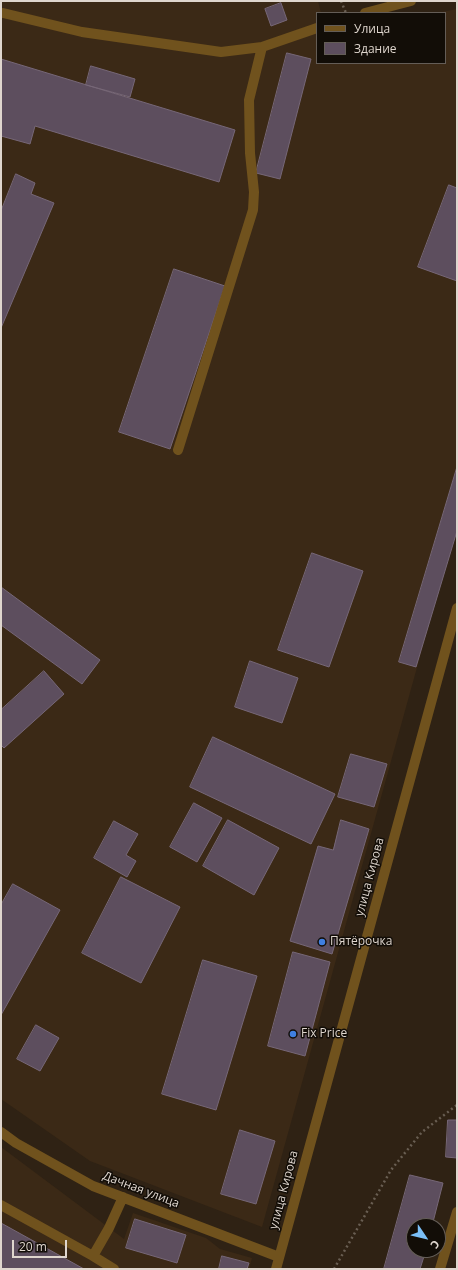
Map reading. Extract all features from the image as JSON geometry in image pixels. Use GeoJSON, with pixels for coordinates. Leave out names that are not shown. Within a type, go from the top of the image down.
{"type":"FeatureCollection","features":[{"type":"Feature","properties":{"kind":"street"},"geometry":{"type":"LineString","coordinates":[[369,12],[411,1]]}},
{"type":"Feature","properties":{"kind":"street"},"geometry":{"type":"LineString","coordinates":[[3,13],[82,32],[221,52],[262,47],[316,28]]}},
{"type":"Feature","properties":{"kind":"street"},"geometry":{"type":"LineString","coordinates":[[178,450],[253,210],[254,192],[250,153],[249,100],[262,47]]}},
{"type":"Feature","properties":{"kind":"street","name":"улица Кирова"},"geometry":{"type":"LineString","coordinates":[[276,1269],[457,608]]}},
{"type":"Feature","properties":{"kind":"street","name":"Дачная улица"},"geometry":{"type":"LineString","coordinates":[[1,1132],[16,1143],[93,1186],[279,1257]]}},
{"type":"Feature","properties":{"kind":"street"},"geometry":{"type":"LineString","coordinates":[[93,1256],[110,1228],[123,1197]]}},
{"type":"Feature","properties":{"kind":"street"},"geometry":{"type":"LineString","coordinates":[[1,1205],[114,1269]]}},
{"type":"Feature","properties":{"kind":"street"},"geometry":{"type":"LineString","coordinates":[[440,1269],[457,1212]]}},
{"type":"Feature","properties":{"kind":"path"},"geometry":{"type":"LineString","coordinates":[[341,1],[346,12]]}},
{"type":"Feature","properties":{"kind":"path"},"geometry":{"type":"LineString","coordinates":[[334,1269],[392,1170],[422,1132],[457,1105]]}},
{"type":"Feature","properties":{"kind":"shaded area"},"geometry":{"type":"Polygon","coordinates":[[[1,1],[318,1],[321,12],[316,12],[316,64],[446,64],[446,12],[442,12],[457,9],[457,523],[262,1227],[90,1161],[1,1099],[1,1]]]}},
{"type":"Feature","properties":{"kind":"shaded area"},"geometry":{"type":"Polygon","coordinates":[[[1,1147],[124,1239],[133,1213],[206,1238],[220,1249],[252,1258],[249,1269],[1,1269],[1,1147]]]}},
{"type":"Feature","properties":{"kind":"building"},"geometry":{"type":"Polygon","coordinates":[[[281,3],[287,20],[271,26],[265,9],[281,3]]]}},
{"type":"Feature","properties":{"kind":"building"},"geometry":{"type":"Polygon","coordinates":[[[287,53],[311,59],[280,179],[256,173],[287,53]]]}},
{"type":"Feature","properties":{"kind":"building"},"geometry":{"type":"Polygon","coordinates":[[[1,59],[235,130],[219,182],[35,126],[30,144],[1,136],[1,59]]]}},
{"type":"Feature","properties":{"kind":"building"},"geometry":{"type":"Polygon","coordinates":[[[91,66],[135,79],[130,97],[86,85],[91,66]]]}},
{"type":"Feature","properties":{"kind":"building"},"geometry":{"type":"Polygon","coordinates":[[[16,174],[35,183],[31,194],[54,203],[1,328],[1,211],[16,174]]]}},
{"type":"Feature","properties":{"kind":"building"},"geometry":{"type":"Polygon","coordinates":[[[449,185],[457,188],[457,281],[418,267],[449,185]]]}},
{"type":"Feature","properties":{"kind":"building"},"geometry":{"type":"Polygon","coordinates":[[[174,269],[225,286],[170,449],[119,432],[174,269]]]}},
{"type":"Feature","properties":{"kind":"building"},"geometry":{"type":"Polygon","coordinates":[[[457,467],[457,531],[416,667],[399,662],[457,467]]]}},
{"type":"Feature","properties":{"kind":"building"},"geometry":{"type":"Polygon","coordinates":[[[312,553],[363,571],[329,667],[278,650],[312,553]]]}},
{"type":"Feature","properties":{"kind":"building"},"geometry":{"type":"Polygon","coordinates":[[[1,587],[100,660],[82,684],[1,625],[1,587]]]}},
{"type":"Feature","properties":{"kind":"building"},"geometry":{"type":"Polygon","coordinates":[[[250,661],[298,678],[282,723],[235,707],[250,661]]]}},
{"type":"Feature","properties":{"kind":"building"},"geometry":{"type":"Polygon","coordinates":[[[44,671],[64,694],[4,748],[1,745],[1,710],[44,671]]]}},
{"type":"Feature","properties":{"kind":"building"},"geometry":{"type":"Polygon","coordinates":[[[213,737],[335,794],[311,844],[190,787],[213,737]]]}},
{"type":"Feature","properties":{"kind":"building"},"geometry":{"type":"Polygon","coordinates":[[[351,754],[387,764],[374,807],[338,797],[351,754]]]}},
{"type":"Feature","properties":{"kind":"building"},"geometry":{"type":"Polygon","coordinates":[[[194,803],[222,818],[197,862],[170,847],[194,803]]]}},
{"type":"Feature","properties":{"kind":"building"},"geometry":{"type":"Polygon","coordinates":[[[228,820],[279,848],[254,895],[203,866],[228,820]]]}},
{"type":"Feature","properties":{"kind":"building"},"geometry":{"type":"Polygon","coordinates":[[[341,820],[369,829],[332,954],[290,941],[318,846],[333,850],[341,820]]]}},
{"type":"Feature","properties":{"kind":"building"},"geometry":{"type":"Polygon","coordinates":[[[114,821],[138,834],[126,855],[136,861],[127,877],[94,858],[114,821]]]}},
{"type":"Feature","properties":{"kind":"building"},"geometry":{"type":"Polygon","coordinates":[[[121,877],[180,907],[141,983],[82,953],[121,877]]]}},
{"type":"Feature","properties":{"kind":"building"},"geometry":{"type":"Polygon","coordinates":[[[13,884],[60,910],[1,1015],[1,905],[13,884]]]}},
{"type":"Feature","properties":{"kind":"building"},"geometry":{"type":"Polygon","coordinates":[[[293,952],[330,962],[305,1056],[268,1046],[293,952]]]}},
{"type":"Feature","properties":{"kind":"building"},"geometry":{"type":"Polygon","coordinates":[[[203,960],[257,976],[216,1110],[162,1094],[203,960]]]}},
{"type":"Feature","properties":{"kind":"building"},"geometry":{"type":"Polygon","coordinates":[[[36,1025],[59,1038],[40,1071],[17,1059],[36,1025]]]}},
{"type":"Feature","properties":{"kind":"building"},"geometry":{"type":"Polygon","coordinates":[[[448,1120],[457,1120],[457,1158],[446,1157],[448,1120]]]}},
{"type":"Feature","properties":{"kind":"building"},"geometry":{"type":"Polygon","coordinates":[[[240,1130],[275,1141],[256,1204],[221,1194],[240,1130]]]}},
{"type":"Feature","properties":{"kind":"building"},"geometry":{"type":"Polygon","coordinates":[[[410,1175],[443,1183],[434,1218],[406,1218],[406,1258],[423,1258],[420,1269],[384,1269],[410,1175]]]}},
{"type":"Feature","properties":{"kind":"building"},"geometry":{"type":"Polygon","coordinates":[[[135,1219],[186,1235],[177,1263],[126,1248],[135,1219]]]}},
{"type":"Feature","properties":{"kind":"building"},"geometry":{"type":"Polygon","coordinates":[[[1,1223],[84,1269],[1,1269],[1,1223]]]}},
{"type":"Feature","properties":{"kind":"building"},"geometry":{"type":"Polygon","coordinates":[[[222,1256],[249,1263],[247,1269],[219,1269],[222,1256]]]}},
{"type":"Feature","properties":{"kind":"place","name":"Пятёрочка"},"geometry":{"type":"Point","coordinates":[322,942]}},
{"type":"Feature","properties":{"kind":"place","name":"Fix Price"},"geometry":{"type":"Point","coordinates":[293,1034]}}]}
